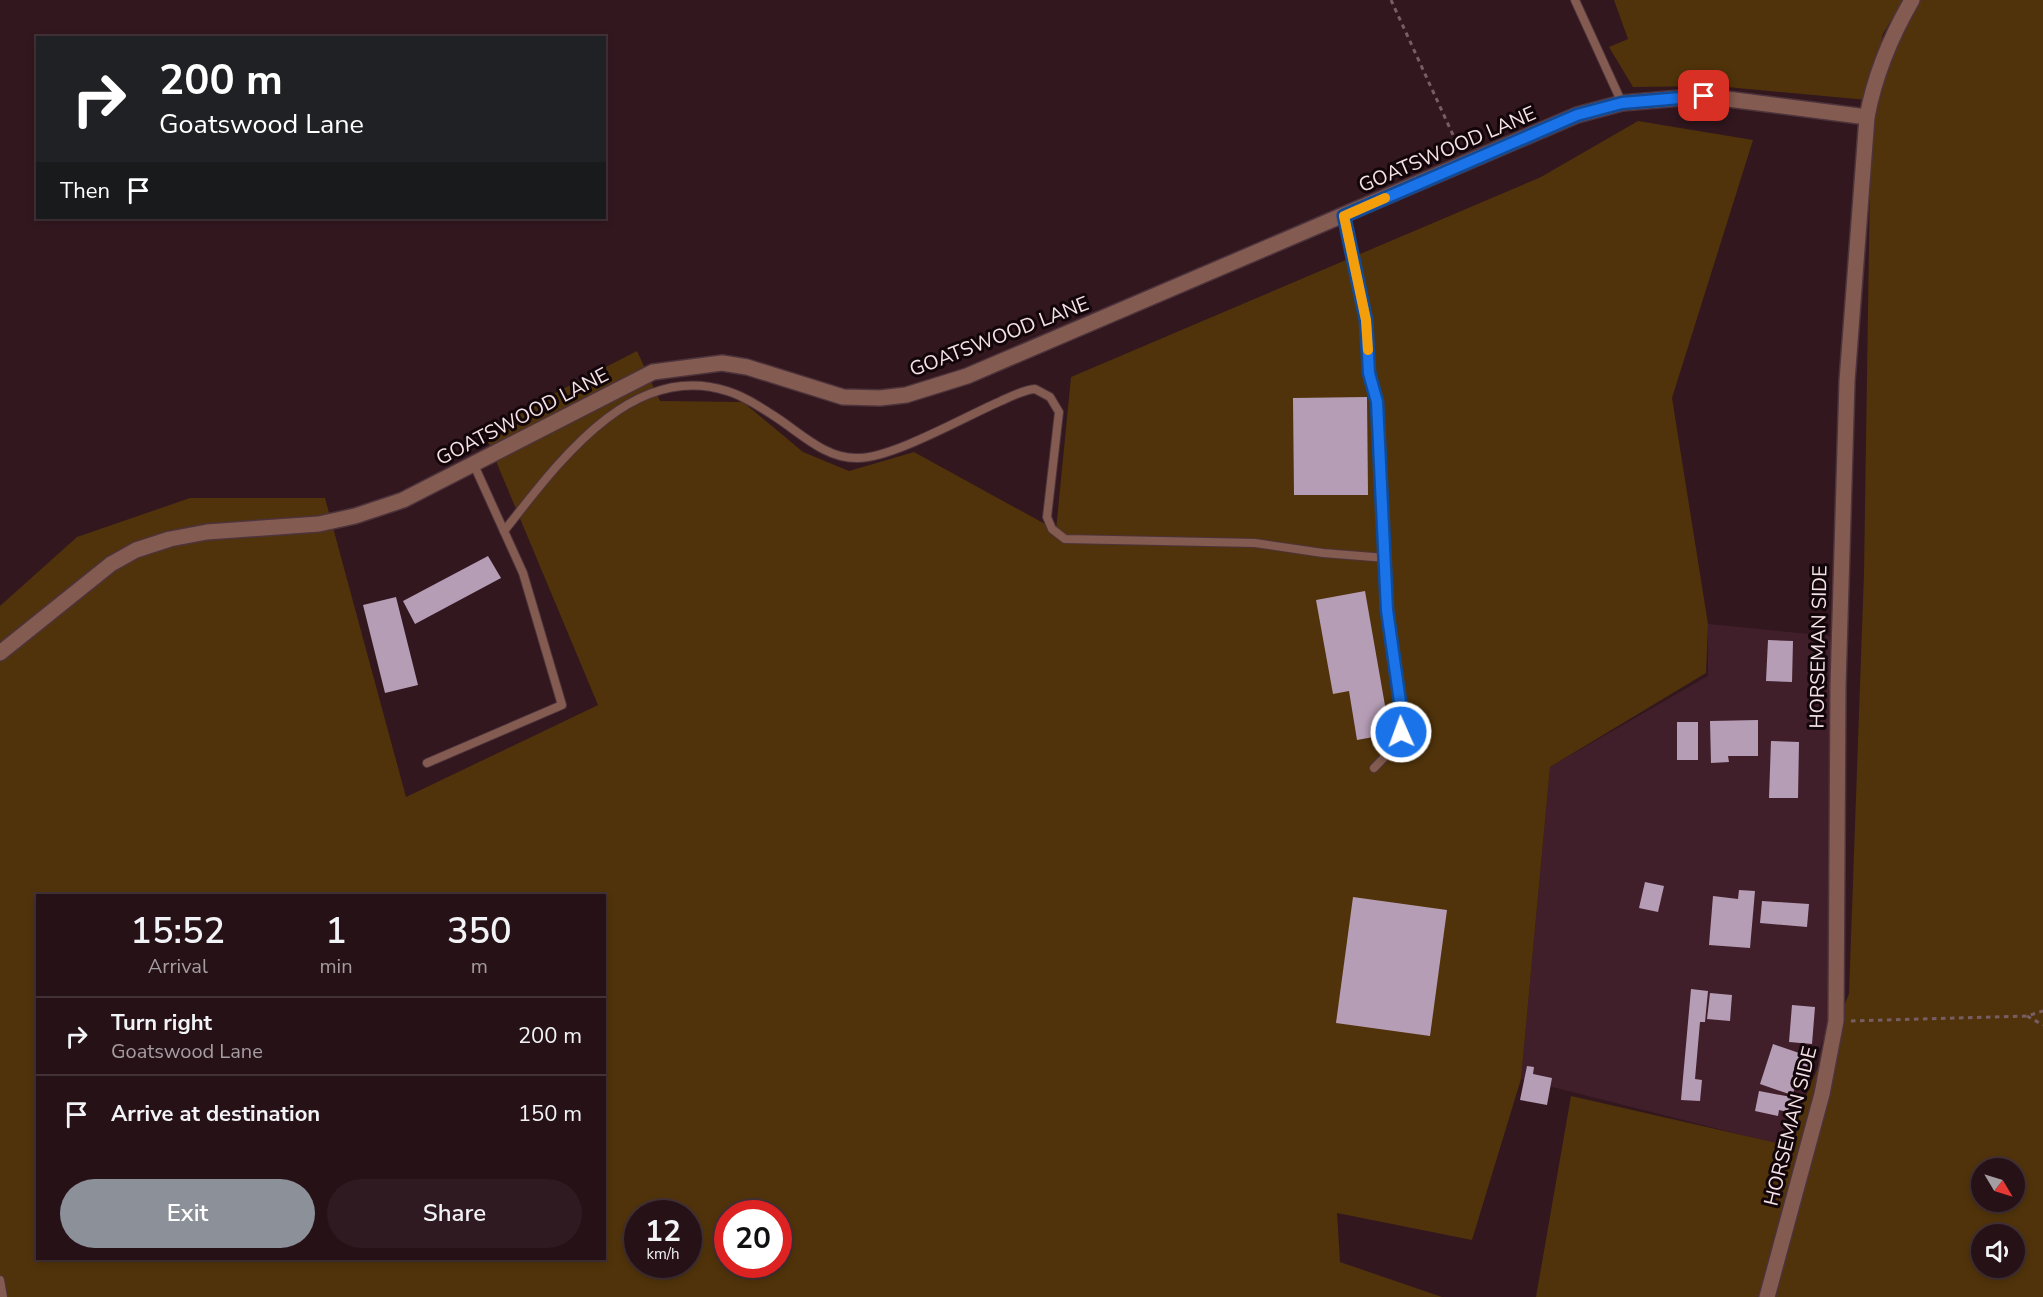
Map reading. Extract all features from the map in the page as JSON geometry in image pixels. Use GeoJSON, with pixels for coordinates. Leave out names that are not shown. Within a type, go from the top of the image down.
{"type":"FeatureCollection","features":[{"type":"Feature","properties":{"kind":"street","name":"HORSEMAN SIDE"},"geometry":{"type":"LineString","coordinates":[[1767,1297],[1822,1094],[1836,1021],[1838,686],[1847,381],[1867,117],[1873,89],[1890,38],[1912,0]]}},
{"type":"Feature","properties":{"kind":"street","name":"GOATSWOOD LANE"},"geometry":{"type":"LineString","coordinates":[[0,653],[111,564],[136,550],[170,539],[207,532],[319,524],[355,516],[403,500],[653,372],[722,363],[747,367],[843,397],[906,395],[967,376],[1577,115],[1622,103],[1704,96],[1867,117]]}},
{"type":"Feature","properties":{"kind":"lane"},"geometry":{"type":"LineString","coordinates":[[1575,0],[1622,103]]}},
{"type":"Feature","properties":{"kind":"lane"},"geometry":{"type":"LineString","coordinates":[[1344,216],[1366,320],[1369,373],[1377,402],[1387,610],[1402,716],[1397,744],[1374,768]]}},
{"type":"Feature","properties":{"kind":"lane"},"geometry":{"type":"LineString","coordinates":[[504,531],[564,457],[590,432],[636,401],[672,388],[690,385],[728,391],[757,405],[822,449],[839,456],[856,458],[866,458],[894,448],[1010,397],[1035,389],[1050,397],[1059,412],[1047,517],[1052,529],[1065,539],[1255,543],[1323,554],[1386,558]]}},
{"type":"Feature","properties":{"kind":"lane"},"geometry":{"type":"LineString","coordinates":[[428,763],[562,705],[523,573],[474,465]]}},
{"type":"Feature","properties":{"kind":"lane"},"geometry":{"type":"LineString","coordinates":[[0,1280],[3,1297]]}},
{"type":"Feature","properties":{"kind":"path"},"geometry":{"type":"LineString","coordinates":[[1391,0],[1466,163]]}},
{"type":"Feature","properties":{"kind":"path"},"geometry":{"type":"LineString","coordinates":[[1836,1021],[2027,1016],[2043,1011]]}},
{"type":"Feature","properties":{"kind":"path"},"geometry":{"type":"LineString","coordinates":[[2027,1016],[2043,1025]]}},
{"type":"Feature","properties":{"kind":"shaded area"},"geometry":{"type":"Polygon","coordinates":[[[1614,0],[1903,0],[1883,34],[1867,100],[1716,86],[1633,87],[1609,47],[1628,39],[1614,0]]]}},
{"type":"Feature","properties":{"kind":"shaded area"},"geometry":{"type":"Polygon","coordinates":[[[1917,0],[2043,0],[2043,1297],[1536,1297],[1571,1096],[1785,1145],[1849,994],[1864,573],[1871,113],[1899,32],[1917,0]]]}},
{"type":"Feature","properties":{"kind":"shaded area"},"geometry":{"type":"Polygon","coordinates":[[[1638,121],[1753,140],[1672,398],[1708,624],[1706,673],[1550,767],[1521,1079],[1472,1240],[1337,1213],[1340,1262],[1442,1297],[0,1297],[0,606],[77,537],[190,498],[325,498],[406,797],[598,705],[483,430],[637,351],[660,401],[743,402],[803,452],[849,471],[914,452],[1056,530],[1071,377],[1541,177],[1638,121]]]}},
{"type":"Feature","properties":{"kind":"shaded area"},"geometry":{"type":"Polygon","coordinates":[[[1708,624],[1830,636],[1838,996],[1786,1146],[1521,1079],[1550,767],[1708,676],[1708,624]]]}},
{"type":"Feature","properties":{"kind":"building"},"geometry":{"type":"Polygon","coordinates":[[[1367,397],[1368,495],[1294,495],[1293,398],[1367,397]]]}},
{"type":"Feature","properties":{"kind":"building"},"geometry":{"type":"Polygon","coordinates":[[[488,556],[501,578],[415,624],[403,601],[488,556]]]}},
{"type":"Feature","properties":{"kind":"building"},"geometry":{"type":"Polygon","coordinates":[[[1365,591],[1390,734],[1357,740],[1349,691],[1333,694],[1316,600],[1365,591]]]}},
{"type":"Feature","properties":{"kind":"building"},"geometry":{"type":"Polygon","coordinates":[[[396,597],[418,685],[385,693],[363,605],[396,597]]]}},
{"type":"Feature","properties":{"kind":"building"},"geometry":{"type":"Polygon","coordinates":[[[1768,640],[1793,641],[1792,682],[1766,681],[1768,640]]]}},
{"type":"Feature","properties":{"kind":"building"},"geometry":{"type":"Polygon","coordinates":[[[1758,720],[1758,756],[1728,756],[1729,762],[1711,763],[1710,721],[1758,720]]]}},
{"type":"Feature","properties":{"kind":"building"},"geometry":{"type":"Polygon","coordinates":[[[1677,722],[1698,722],[1698,760],[1677,760],[1677,722]]]}},
{"type":"Feature","properties":{"kind":"building"},"geometry":{"type":"Polygon","coordinates":[[[1771,741],[1799,742],[1798,798],[1769,798],[1771,741]]]}},
{"type":"Feature","properties":{"kind":"building"},"geometry":{"type":"Polygon","coordinates":[[[1645,882],[1664,886],[1658,912],[1639,908],[1645,882]]]}},
{"type":"Feature","properties":{"kind":"building"},"geometry":{"type":"Polygon","coordinates":[[[1739,890],[1755,891],[1750,948],[1709,945],[1713,896],[1738,899],[1739,890]]]}},
{"type":"Feature","properties":{"kind":"building"},"geometry":{"type":"Polygon","coordinates":[[[1353,897],[1447,910],[1430,1036],[1336,1023],[1353,897]]]}},
{"type":"Feature","properties":{"kind":"building"},"geometry":{"type":"Polygon","coordinates":[[[1762,901],[1809,904],[1807,927],[1760,923],[1762,901]]]}},
{"type":"Feature","properties":{"kind":"building"},"geometry":{"type":"Polygon","coordinates":[[[1691,989],[1708,991],[1705,1022],[1700,1022],[1695,1079],[1702,1080],[1700,1101],[1681,1100],[1691,989]]]}},
{"type":"Feature","properties":{"kind":"building"},"geometry":{"type":"Polygon","coordinates":[[[1710,993],[1732,995],[1730,1021],[1707,1019],[1710,993]]]}},
{"type":"Feature","properties":{"kind":"building"},"geometry":{"type":"Polygon","coordinates":[[[1792,1005],[1815,1007],[1812,1044],[1789,1042],[1792,1005]]]}},
{"type":"Feature","properties":{"kind":"building"},"geometry":{"type":"Polygon","coordinates":[[[1773,1044],[1802,1054],[1800,1061],[1809,1064],[1800,1090],[1795,1088],[1792,1095],[1760,1084],[1773,1044]]]}},
{"type":"Feature","properties":{"kind":"building"},"geometry":{"type":"Polygon","coordinates":[[[1527,1066],[1534,1067],[1533,1074],[1552,1078],[1547,1105],[1520,1100],[1527,1066]]]}},
{"type":"Feature","properties":{"kind":"building"},"geometry":{"type":"Polygon","coordinates":[[[1759,1091],[1796,1098],[1794,1105],[1790,1105],[1788,1112],[1779,1110],[1778,1116],[1755,1111],[1759,1091]]]}},
{"type":"Feature","properties":{"kind":"slow traffic"},"geometry":{"type":"LineString","coordinates":[[1368,350],[1366,320],[1344,216],[1385,198]]}},
{"type":"Feature","properties":{"kind":"route"},"geometry":{"type":"LineString","coordinates":[[1401,732],[1399,689],[1387,610],[1386,545],[1377,402],[1369,373],[1366,320],[1344,216],[1577,115],[1622,103],[1704,96]]}}]}
